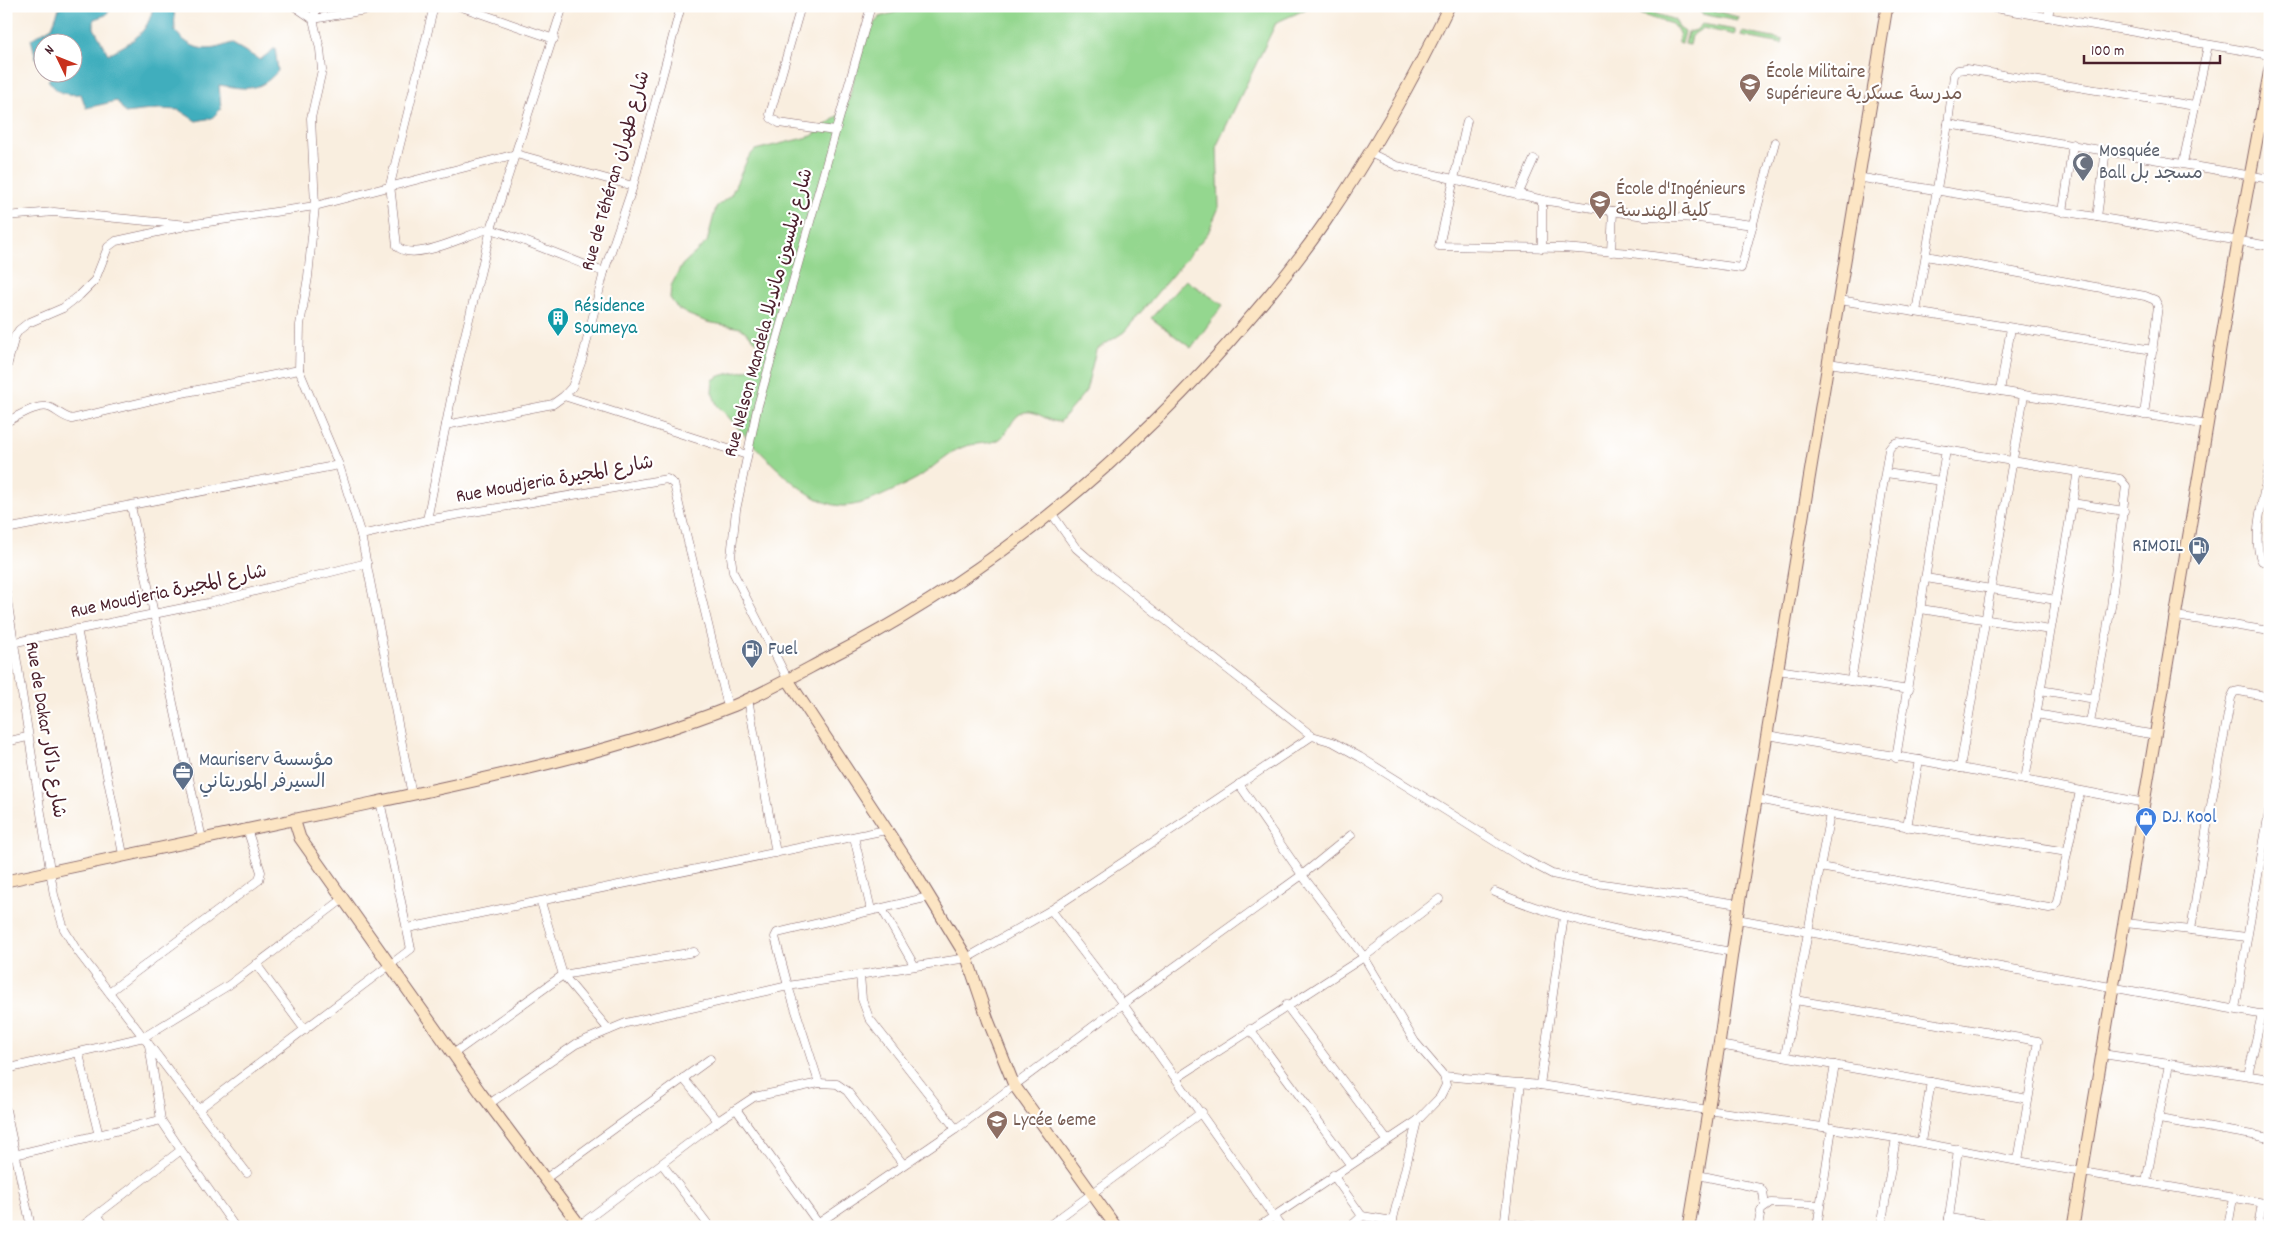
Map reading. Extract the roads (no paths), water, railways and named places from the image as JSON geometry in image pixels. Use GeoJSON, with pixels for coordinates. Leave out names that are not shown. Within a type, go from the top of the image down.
{"type":"FeatureCollection","features":[{"type":"Feature","properties":{"kind":"street"},"geometry":{"type":"LineString","coordinates":[[294,6],[313,19],[389,6]]}},
{"type":"Feature","properties":{"kind":"street"},"geometry":{"type":"LineString","coordinates":[[317,6],[313,19],[322,59],[322,70],[311,118],[315,206],[308,278],[300,325],[299,370],[339,465],[361,535],[412,794]]}},
{"type":"Feature","properties":{"kind":"street"},"geometry":{"type":"LineString","coordinates":[[434,6],[390,185],[397,246],[408,253],[424,251],[491,229],[604,272]]}},
{"type":"Feature","properties":{"kind":"street"},"geometry":{"type":"LineString","coordinates":[[459,6],[554,39]]}},
{"type":"Feature","properties":{"kind":"street"},"geometry":{"type":"LineString","coordinates":[[427,520],[458,364],[491,229],[554,39],[563,6]]}},
{"type":"Feature","properties":{"kind":"street","name":"Rue de Téhéran شارع طهران"},"geometry":{"type":"LineString","coordinates":[[564,396],[572,387],[582,360],[604,272],[633,186],[681,6]]}},
{"type":"Feature","properties":{"kind":"street"},"geometry":{"type":"LineString","coordinates":[[801,6],[770,114],[771,118],[779,123],[835,130]]}},
{"type":"Feature","properties":{"kind":"street","name":"Rue Nelson Mandela شارع نيلسون مانديلا"},"geometry":{"type":"LineString","coordinates":[[788,680],[733,572],[731,557],[736,510],[757,409],[826,173],[835,130],[871,6]]}},
{"type":"Feature","properties":{"kind":"street"},"geometry":{"type":"LineString","coordinates":[[6,880],[380,801],[607,749],[748,699],[788,680],[880,630],[944,592],[1018,541],[1085,486],[1144,432],[1228,344],[1292,268],[1324,224],[1370,153],[1410,84],[1449,6]]}},
{"type":"Feature","properties":{"kind":"street"},"geometry":{"type":"LineString","coordinates":[[1689,1227],[1719,1045],[1739,904],[1829,363],[1857,177],[1887,6]]}},
{"type":"Feature","properties":{"kind":"street"},"geometry":{"type":"LineString","coordinates":[[1983,6],[2270,55]]}},
{"type":"Feature","properties":{"kind":"street"},"geometry":{"type":"LineString","coordinates":[[2048,17],[2050,6]]}},
{"type":"Feature","properties":{"kind":"street"},"geometry":{"type":"LineString","coordinates":[[2183,162],[2208,45]]}},
{"type":"Feature","properties":{"kind":"street"},"geometry":{"type":"LineString","coordinates":[[2072,1227],[2114,989],[2238,241],[2270,69]]}},
{"type":"Feature","properties":{"kind":"street"},"geometry":{"type":"LineString","coordinates":[[1916,312],[1948,124],[1954,75],[1958,70],[2195,106]]}},
{"type":"Feature","properties":{"kind":"street"},"geometry":{"type":"LineString","coordinates":[[1467,121],[1439,246],[1542,248],[1611,252],[1741,268],[1775,142]]}},
{"type":"Feature","properties":{"kind":"street"},"geometry":{"type":"LineString","coordinates":[[1948,124],[2183,162],[2270,179]]}},
{"type":"Feature","properties":{"kind":"street"},"geometry":{"type":"LineString","coordinates":[[2063,212],[2073,144]]}},
{"type":"Feature","properties":{"kind":"street"},"geometry":{"type":"LineString","coordinates":[[2096,217],[2106,150]]}},
{"type":"Feature","properties":{"kind":"street"},"geometry":{"type":"LineString","coordinates":[[1370,153],[1397,166],[1542,200],[1644,216],[1698,218],[1753,224]]}},
{"type":"Feature","properties":{"kind":"street"},"geometry":{"type":"LineString","coordinates":[[6,370],[18,330],[28,323],[63,308],[80,295],[99,272],[108,247],[116,241],[188,225],[315,206],[390,185],[516,154],[633,186]]}},
{"type":"Feature","properties":{"kind":"street"},"geometry":{"type":"LineString","coordinates":[[1518,195],[1534,159]]}},
{"type":"Feature","properties":{"kind":"street"},"geometry":{"type":"LineString","coordinates":[[1857,177],[2270,246]]}},
{"type":"Feature","properties":{"kind":"street"},"geometry":{"type":"LineString","coordinates":[[1542,200],[1542,248]]}},
{"type":"Feature","properties":{"kind":"street"},"geometry":{"type":"LineString","coordinates":[[1611,252],[1613,211]]}},
{"type":"Feature","properties":{"kind":"street"},"geometry":{"type":"LineString","coordinates":[[6,216],[54,212],[188,225]]}},
{"type":"Feature","properties":{"kind":"street"},"geometry":{"type":"LineString","coordinates":[[1926,256],[2145,296],[2155,300],[2158,306],[2144,415]]}},
{"type":"Feature","properties":{"kind":"street"},"geometry":{"type":"LineString","coordinates":[[1839,300],[2153,350]]}},
{"type":"Feature","properties":{"kind":"street"},"geometry":{"type":"LineString","coordinates":[[2000,391],[2011,328]]}},
{"type":"Feature","properties":{"kind":"street"},"geometry":{"type":"LineString","coordinates":[[1829,363],[2208,425]]}},
{"type":"Feature","properties":{"kind":"street"},"geometry":{"type":"LineString","coordinates":[[6,422],[41,407],[52,408],[64,417],[72,419],[177,394],[299,370]]}},
{"type":"Feature","properties":{"kind":"street"},"geometry":{"type":"LineString","coordinates":[[1960,768],[2024,395]]}},
{"type":"Feature","properties":{"kind":"street"},"geometry":{"type":"LineString","coordinates":[[446,425],[553,404],[564,396],[747,456]]}},
{"type":"Feature","properties":{"kind":"street"},"geometry":{"type":"LineString","coordinates":[[1851,681],[1889,449],[1892,444],[1898,442],[2078,471],[2124,481],[2124,512],[2090,723]]}},
{"type":"Feature","properties":{"kind":"street"},"geometry":{"type":"LineString","coordinates":[[1896,758],[1909,690],[1946,450]]}},
{"type":"Feature","properties":{"kind":"street"},"geometry":{"type":"LineString","coordinates":[[2270,463],[2258,539],[2258,554],[2262,561],[2270,562]]}},
{"type":"Feature","properties":{"kind":"street"},"geometry":{"type":"LineString","coordinates":[[6,529],[339,465]]}},
{"type":"Feature","properties":{"kind":"street"},"geometry":{"type":"LineString","coordinates":[[2025,780],[2078,471]]}},
{"type":"Feature","properties":{"kind":"street"},"geometry":{"type":"LineString","coordinates":[[1886,473],[1941,480]]}},
{"type":"Feature","properties":{"kind":"street","name":"Rue Moudjeria شارع المجيرة"},"geometry":{"type":"LineString","coordinates":[[361,535],[427,520],[661,480],[671,481],[674,484],[680,507],[728,707]]}},
{"type":"Feature","properties":{"kind":"street"},"geometry":{"type":"LineString","coordinates":[[2072,503],[2124,512]]}},
{"type":"Feature","properties":{"kind":"street"},"geometry":{"type":"LineString","coordinates":[[131,506],[202,839]]}},
{"type":"Feature","properties":{"kind":"street"},"geometry":{"type":"LineString","coordinates":[[1052,514],[1065,534],[1084,555],[1312,736],[1334,742],[1360,757],[1520,857],[1552,874],[1590,882],[1739,904]]}},
{"type":"Feature","properties":{"kind":"street","name":"Rue Moudjeria شارع المجيرة"},"geometry":{"type":"LineString","coordinates":[[10,644],[208,603],[367,563]]}},
{"type":"Feature","properties":{"kind":"street"},"geometry":{"type":"LineString","coordinates":[[1926,578],[2056,600]]}},
{"type":"Feature","properties":{"kind":"street","name":"Rue de Dakar شارع داكار"},"geometry":{"type":"LineString","coordinates":[[6,593],[10,644],[56,906],[64,929],[76,949],[247,1173]]}},
{"type":"Feature","properties":{"kind":"street"},"geometry":{"type":"LineString","coordinates":[[1921,609],[2050,630]]}},
{"type":"Feature","properties":{"kind":"street"},"geometry":{"type":"LineString","coordinates":[[2176,616],[2270,632]]}},
{"type":"Feature","properties":{"kind":"street"},"geometry":{"type":"LineString","coordinates":[[77,629],[123,854]]}},
{"type":"Feature","properties":{"kind":"street"},"geometry":{"type":"LineString","coordinates":[[1778,670],[1909,690]]}},
{"type":"Feature","properties":{"kind":"street"},"geometry":{"type":"LineString","coordinates":[[788,680],[967,958],[988,1020],[1014,1085],[1116,1227]]}},
{"type":"Feature","properties":{"kind":"street"},"geometry":{"type":"LineString","coordinates":[[2040,690],[2095,699]]}},
{"type":"Feature","properties":{"kind":"street"},"geometry":{"type":"LineString","coordinates":[[2191,930],[2206,832],[2231,698],[2234,692],[2239,691],[2270,697]]}},
{"type":"Feature","properties":{"kind":"street"},"geometry":{"type":"LineString","coordinates":[[748,699],[776,853]]}},
{"type":"Feature","properties":{"kind":"street"},"geometry":{"type":"LineString","coordinates":[[2036,714],[2156,735]]}},
{"type":"Feature","properties":{"kind":"street"},"geometry":{"type":"LineString","coordinates":[[1768,735],[1896,758],[1919,760],[2144,803]]}},
{"type":"Feature","properties":{"kind":"street"},"geometry":{"type":"LineString","coordinates":[[489,1104],[576,1044],[626,1023],[670,1011],[788,986],[967,958],[1051,910],[1312,736]]}},
{"type":"Feature","properties":{"kind":"street"},"geometry":{"type":"LineString","coordinates":[[6,742],[27,737]]}},
{"type":"Feature","properties":{"kind":"street"},"geometry":{"type":"LineString","coordinates":[[1907,827],[1919,760]]}},
{"type":"Feature","properties":{"kind":"street"},"geometry":{"type":"LineString","coordinates":[[1239,784],[1302,875],[1364,957],[1416,1042],[1444,1076],[1446,1085],[1440,1097],[1417,1121],[1272,1215],[1258,1227]]}},
{"type":"Feature","properties":{"kind":"street"},"geometry":{"type":"LineString","coordinates":[[1820,867],[2049,908],[2054,907],[2057,902],[2080,791]]}},
{"type":"Feature","properties":{"kind":"street"},"geometry":{"type":"LineString","coordinates":[[1757,799],[1830,814],[2067,852]]}},
{"type":"Feature","properties":{"kind":"street"},"geometry":{"type":"LineString","coordinates":[[199,1109],[411,949],[380,801]]}},
{"type":"Feature","properties":{"kind":"street"},"geometry":{"type":"LineString","coordinates":[[2235,1009],[2261,855],[2268,831],[2270,806]]}},
{"type":"Feature","properties":{"kind":"street"},"geometry":{"type":"LineString","coordinates":[[1784,1056],[1830,814]]}},
{"type":"Feature","properties":{"kind":"street"},"geometry":{"type":"LineString","coordinates":[[294,819],[300,838],[489,1104],[580,1226],[718,1121],[764,1093],[819,1083],[837,1084],[847,1091],[902,1164]]}},
{"type":"Feature","properties":{"kind":"street"},"geometry":{"type":"LineString","coordinates":[[109,992],[260,880],[261,872],[247,829]]}},
{"type":"Feature","properties":{"kind":"street"},"geometry":{"type":"LineString","coordinates":[[408,928],[886,830]]}},
{"type":"Feature","properties":{"kind":"street"},"geometry":{"type":"LineString","coordinates":[[736,1109],[815,1225],[956,1129],[1123,1004],[1302,875],[1350,835]]}},
{"type":"Feature","properties":{"kind":"street"},"geometry":{"type":"LineString","coordinates":[[854,837],[871,910]]}},
{"type":"Feature","properties":{"kind":"street"},"geometry":{"type":"LineString","coordinates":[[2261,855],[2270,857]]}},
{"type":"Feature","properties":{"kind":"street"},"geometry":{"type":"LineString","coordinates":[[1495,892],[1529,907],[1564,916],[1636,934],[1732,952]]}},
{"type":"Feature","properties":{"kind":"street"},"geometry":{"type":"LineString","coordinates":[[819,1083],[788,986],[775,937],[777,933],[929,897]]}},
{"type":"Feature","properties":{"kind":"street"},"geometry":{"type":"LineString","coordinates":[[6,1069],[146,1040],[229,985],[343,899]]}},
{"type":"Feature","properties":{"kind":"street"},"geometry":{"type":"LineString","coordinates":[[1177,1078],[1286,1005],[1364,957],[1439,899]]}},
{"type":"Feature","properties":{"kind":"street"},"geometry":{"type":"LineString","coordinates":[[541,902],[563,975],[608,1030]]}},
{"type":"Feature","properties":{"kind":"street"},"geometry":{"type":"LineString","coordinates":[[882,909],[914,965]]}},
{"type":"Feature","properties":{"kind":"street"},"geometry":{"type":"LineString","coordinates":[[1051,910],[1202,1112],[1281,1227]]}},
{"type":"Feature","properties":{"kind":"street"},"geometry":{"type":"LineString","coordinates":[[1540,1085],[1564,916]]}},
{"type":"Feature","properties":{"kind":"street"},"geometry":{"type":"LineString","coordinates":[[1737,919],[2114,989],[2266,1015],[2248,1075]]}},
{"type":"Feature","properties":{"kind":"street"},"geometry":{"type":"LineString","coordinates":[[2125,923],[2246,937]]}},
{"type":"Feature","properties":{"kind":"street"},"geometry":{"type":"LineString","coordinates":[[453,1054],[563,975],[694,952]]}},
{"type":"Feature","properties":{"kind":"street"},"geometry":{"type":"LineString","coordinates":[[256,964],[305,1030]]}},
{"type":"Feature","properties":{"kind":"street"},"geometry":{"type":"LineString","coordinates":[[860,976],[862,999],[869,1018],[956,1129]]}},
{"type":"Feature","properties":{"kind":"street"},"geometry":{"type":"LineString","coordinates":[[1795,1000],[2038,1041],[2018,1161]]}},
{"type":"Feature","properties":{"kind":"street"},"geometry":{"type":"LineString","coordinates":[[1286,1005],[1387,1140]]}},
{"type":"Feature","properties":{"kind":"street"},"geometry":{"type":"LineString","coordinates":[[1250,1030],[1350,1164]]}},
{"type":"Feature","properties":{"kind":"street"},"geometry":{"type":"LineString","coordinates":[[146,1040],[161,1120],[235,1227]]}},
{"type":"Feature","properties":{"kind":"street"},"geometry":{"type":"LineString","coordinates":[[1719,1045],[2028,1099]]}},
{"type":"Feature","properties":{"kind":"street"},"geometry":{"type":"LineString","coordinates":[[79,1054],[99,1136]]}},
{"type":"Feature","properties":{"kind":"street"},"geometry":{"type":"LineString","coordinates":[[2102,1054],[2248,1075],[2270,1080]]}},
{"type":"Feature","properties":{"kind":"street"},"geometry":{"type":"LineString","coordinates":[[544,1179],[710,1059]]}},
{"type":"Feature","properties":{"kind":"street"},"geometry":{"type":"LineString","coordinates":[[2146,1182],[2169,1064]]}},
{"type":"Feature","properties":{"kind":"street"},"geometry":{"type":"LineString","coordinates":[[1816,1227],[1820,1205],[1834,1065]]}},
{"type":"Feature","properties":{"kind":"street"},"geometry":{"type":"LineString","coordinates":[[1444,1076],[1540,1085],[1896,1138],[2018,1161],[2266,1203],[2258,1227]]}},
{"type":"Feature","properties":{"kind":"street"},"geometry":{"type":"LineString","coordinates":[[683,1078],[718,1121]]}},
{"type":"Feature","properties":{"kind":"street"},"geometry":{"type":"LineString","coordinates":[[1921,1142],[1932,1082]]}},
{"type":"Feature","properties":{"kind":"street"},"geometry":{"type":"LineString","coordinates":[[1521,1083],[1505,1225],[1540,1227]]}},
{"type":"Feature","properties":{"kind":"street"},"geometry":{"type":"LineString","coordinates":[[6,1110],[32,1227]]}},
{"type":"Feature","properties":{"kind":"street"},"geometry":{"type":"LineString","coordinates":[[1047,1227],[1202,1112]]}},
{"type":"Feature","properties":{"kind":"street"},"geometry":{"type":"LineString","coordinates":[[2160,1118],[2270,1138]]}},
{"type":"Feature","properties":{"kind":"street"},"geometry":{"type":"LineString","coordinates":[[6,1157],[161,1120]]}},
{"type":"Feature","properties":{"kind":"street"},"geometry":{"type":"LineString","coordinates":[[1333,1175],[1362,1216],[1392,1224],[1417,1121]]}},
{"type":"Feature","properties":{"kind":"street"},"geometry":{"type":"LineString","coordinates":[[1881,1227],[1896,1138]]}},
{"type":"Feature","properties":{"kind":"street"},"geometry":{"type":"LineString","coordinates":[[1948,1227],[1958,1149]]}},
{"type":"Feature","properties":{"kind":"street"},"geometry":{"type":"LineString","coordinates":[[81,1227],[181,1150]]}},
{"type":"Feature","properties":{"kind":"street"},"geometry":{"type":"LineString","coordinates":[[662,1164],[710,1227]]}},
{"type":"Feature","properties":{"kind":"street"},"geometry":{"type":"LineString","coordinates":[[1698,1175],[1760,1188],[1764,1192],[1765,1206]]}},
{"type":"Feature","properties":{"kind":"street"},"geometry":{"type":"LineString","coordinates":[[2228,1227],[2233,1198]]}},
{"type":"Feature","properties":{"kind":"street"},"geometry":{"type":"LineString","coordinates":[[1758,1227],[1761,1210],[1771,1203],[1820,1205]]}},
{"type":"Feature","properties":{"kind":"street"},"geometry":{"type":"LineString","coordinates":[[96,1215],[106,1227]]}},
{"type":"Feature","properties":{"kind":"street"},"geometry":{"type":"LineString","coordinates":[[1350,1227],[1362,1216]]}},
{"type":"Feature","properties":{"kind":"street"},"geometry":{"type":"LineString","coordinates":[[1949,1218],[2006,1227]]}},
{"type":"Feature","properties":{"kind":"water"},"geometry":{"type":"Polygon","coordinates":[[[60,6],[112,6],[106,15],[94,19],[94,28],[108,54],[138,36],[148,23],[153,6],[174,6],[175,31],[188,43],[207,49],[231,43],[260,60],[275,48],[278,71],[264,83],[252,88],[219,85],[221,109],[212,118],[196,121],[179,110],[159,109],[125,113],[117,101],[86,108],[81,94],[62,93],[50,82],[82,82],[82,32],[43,32],[52,27],[60,6]]]}},
{"type":"Feature","properties":{"kind":"place","name":"École Militaire Supérieure مدرسة عسكرية"},"geometry":{"type":"Point","coordinates":[1750,103]}},
{"type":"Feature","properties":{"kind":"place","name":"Mosquée Ball مسجد بل"},"geometry":{"type":"Point","coordinates":[2083,182]}},
{"type":"Feature","properties":{"kind":"place","name":"École d'Ingénieurs كلية الهندسة"},"geometry":{"type":"Point","coordinates":[1600,220]}},
{"type":"Feature","properties":{"kind":"place","name":"Résidence Soumeya"},"geometry":{"type":"Point","coordinates":[558,337]}},
{"type":"Feature","properties":{"kind":"place","name":"RIMOIL"},"geometry":{"type":"Point","coordinates":[2199,566]}},
{"type":"Feature","properties":{"kind":"place","name":"Fuel"},"geometry":{"type":"Point","coordinates":[752,669]}},
{"type":"Feature","properties":{"kind":"place","name":"Mauriserv مؤسسة السيرفر الموريتاني"},"geometry":{"type":"Point","coordinates":[183,791]}},
{"type":"Feature","properties":{"kind":"place","name":"DJ. Kool"},"geometry":{"type":"Point","coordinates":[2146,837]}},
{"type":"Feature","properties":{"kind":"place","name":"Lycée 6eme"},"geometry":{"type":"Point","coordinates":[997,1140]}}]}
